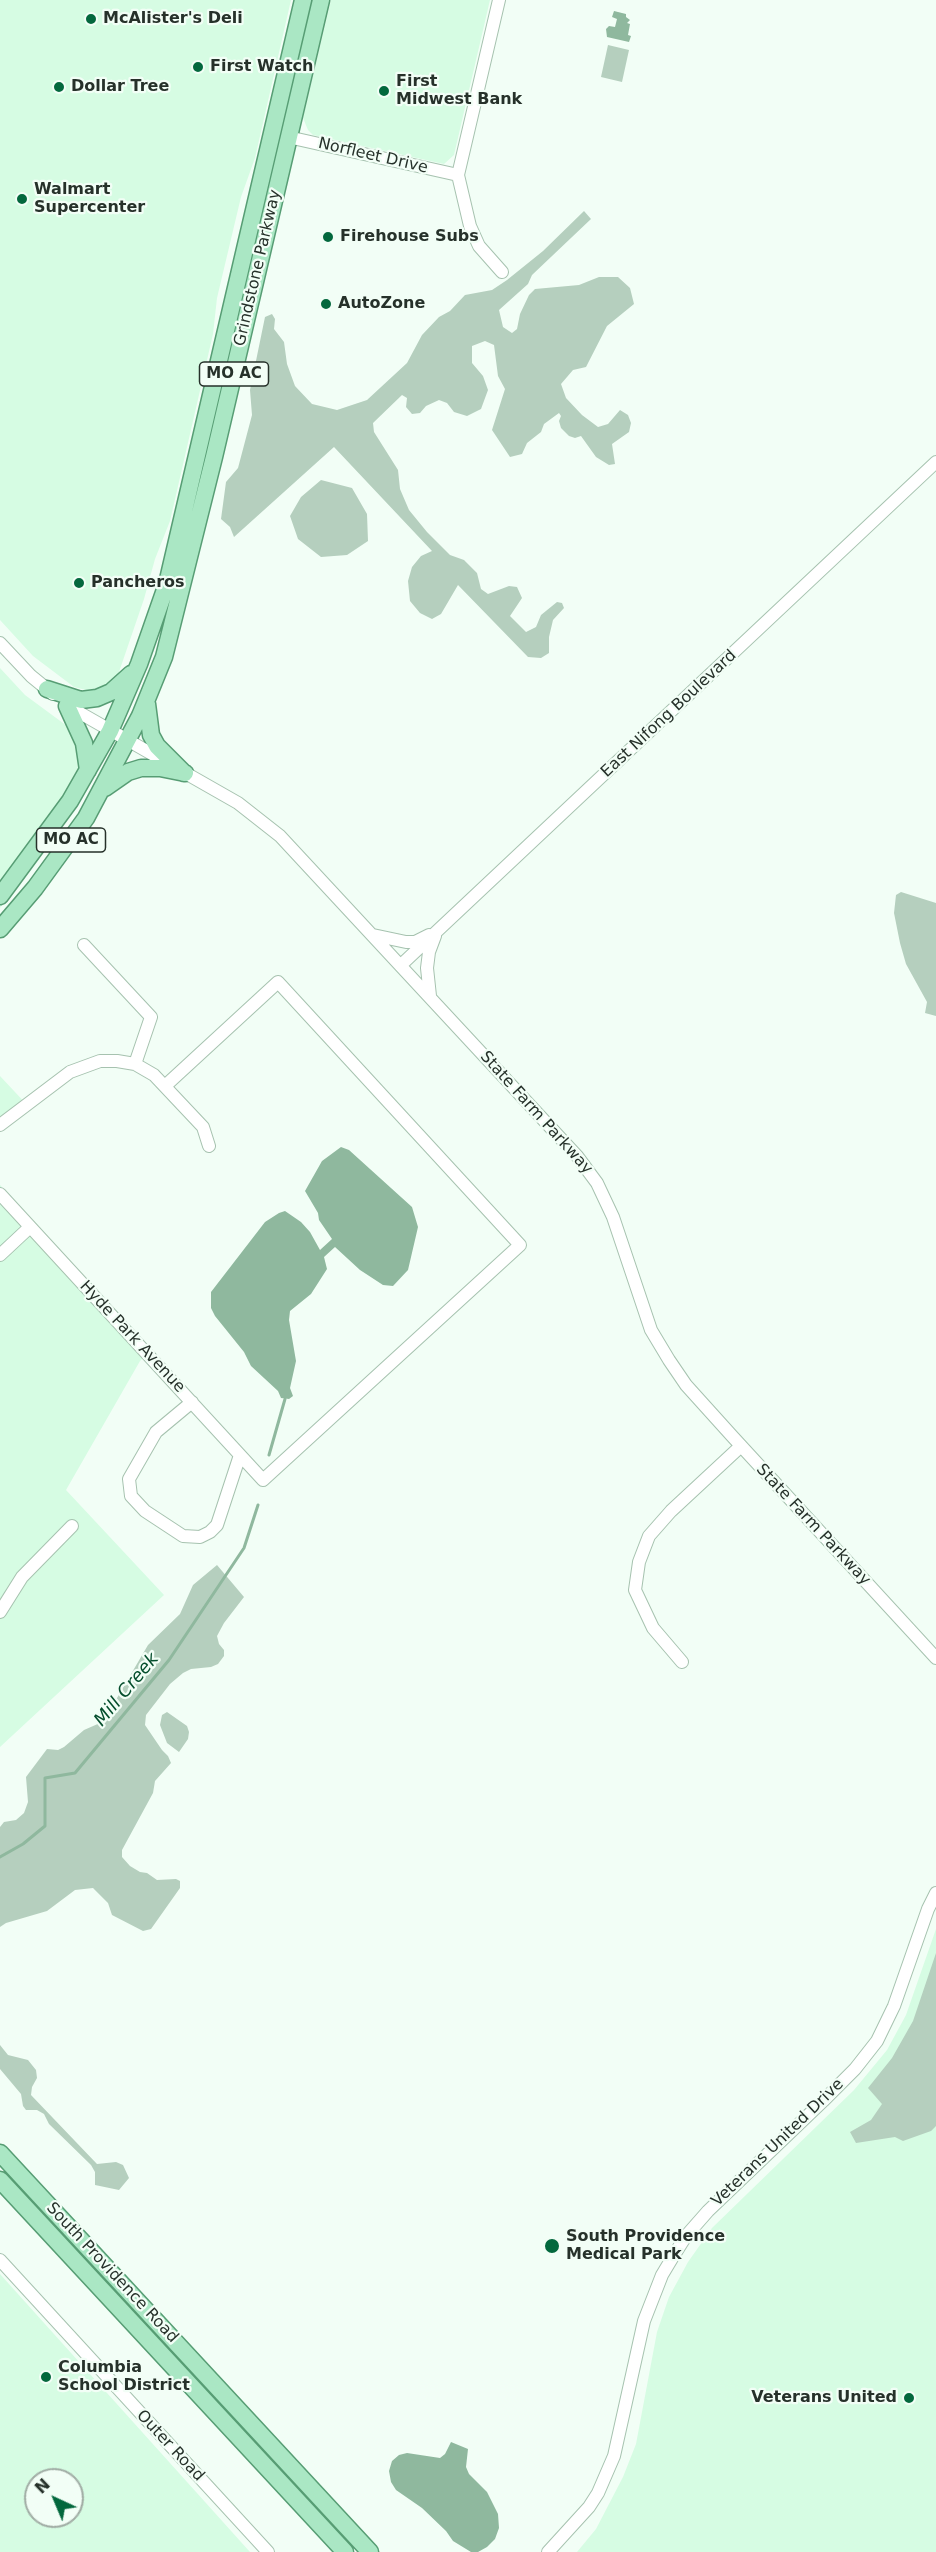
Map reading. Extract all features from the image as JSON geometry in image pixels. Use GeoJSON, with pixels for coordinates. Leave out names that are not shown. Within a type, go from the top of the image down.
{"type":"FeatureCollection","features":[{"type":"Feature","properties":{"kind":"main road","name":"Grindstone Parkway"},"geometry":{"type":"LineString","coordinates":[[110,731],[139,664],[167,584],[303,0]]}},
{"type":"Feature","properties":{"kind":"main road","name":"Grindstone Parkway"},"geometry":{"type":"LineString","coordinates":[[127,741],[147,703],[164,657],[183,590],[321,0]]}},
{"type":"Feature","properties":{"kind":"main road"},"geometry":{"type":"LineString","coordinates":[[47,689],[81,700],[96,698],[111,692],[123,683],[139,664]]}},
{"type":"Feature","properties":{"kind":"main road"},"geometry":{"type":"LineString","coordinates":[[147,703],[151,735],[157,746],[185,773]]}},
{"type":"Feature","properties":{"kind":"main road"},"geometry":{"type":"LineString","coordinates":[[67,706],[84,743],[88,770]]}},
{"type":"Feature","properties":{"kind":"main road","name":"MO AC"},"geometry":{"type":"LineString","coordinates":[[0,896],[70,801],[110,731]]}},
{"type":"Feature","properties":{"kind":"main road","name":"MO AC"},"geometry":{"type":"LineString","coordinates":[[0,929],[64,850],[127,741]]}},
{"type":"Feature","properties":{"kind":"main road"},"geometry":{"type":"LineString","coordinates":[[99,793],[128,772],[141,768],[160,768],[185,773]]}},
{"type":"Feature","properties":{"kind":"main road","name":"South Providence Road"},"geometry":{"type":"LineString","coordinates":[[0,2153],[370,2552]]}},
{"type":"Feature","properties":{"kind":"main road","name":"South Providence Road"},"geometry":{"type":"LineString","coordinates":[[0,2180],[345,2552]]}},
{"type":"Feature","properties":{"kind":"street"},"geometry":{"type":"LineString","coordinates":[[499,0],[458,175],[470,226],[479,246],[502,272]]}},
{"type":"Feature","properties":{"kind":"street","name":"Norfleet Drive"},"geometry":{"type":"LineString","coordinates":[[288,136],[458,175]]}},
{"type":"Feature","properties":{"kind":"street","name":"East Nifong Boulevard"},"geometry":{"type":"LineString","coordinates":[[401,965],[936,462]]}},
{"type":"Feature","properties":{"kind":"street","name":"State Farm Parkway"},"geometry":{"type":"LineString","coordinates":[[0,643],[31,676],[67,706],[238,803],[280,836],[430,996],[577,1156],[597,1183],[613,1216],[651,1330],[686,1385],[936,1658]]}},
{"type":"Feature","properties":{"kind":"street"},"geometry":{"type":"LineString","coordinates":[[373,935],[398,942],[415,942],[438,931]]}},
{"type":"Feature","properties":{"kind":"street"},"geometry":{"type":"LineString","coordinates":[[430,996],[427,964],[429,952],[438,931]]}},
{"type":"Feature","properties":{"kind":"street"},"geometry":{"type":"LineString","coordinates":[[84,945],[151,1017],[135,1064]]}},
{"type":"Feature","properties":{"kind":"street","name":"Hyde Park Avenue"},"geometry":{"type":"LineString","coordinates":[[0,1194],[263,1480],[520,1245],[278,982],[165,1086]]}},
{"type":"Feature","properties":{"kind":"street"},"geometry":{"type":"LineString","coordinates":[[0,1125],[70,1072],[100,1061],[135,1064],[154,1075],[203,1127],[209,1146]]}},
{"type":"Feature","properties":{"kind":"street"},"geometry":{"type":"LineString","coordinates":[[0,1255],[30,1227]]}},
{"type":"Feature","properties":{"kind":"street"},"geometry":{"type":"LineString","coordinates":[[192,1402],[156,1432],[129,1479],[131,1496],[145,1512],[183,1536],[200,1537],[210,1532],[216,1525],[240,1455]]}},
{"type":"Feature","properties":{"kind":"street"},"geometry":{"type":"LineString","coordinates":[[682,1662],[653,1628],[635,1590],[639,1562],[649,1536],[671,1511],[741,1446]]}},
{"type":"Feature","properties":{"kind":"street"},"geometry":{"type":"LineString","coordinates":[[0,1612],[22,1577],[72,1526]]}},
{"type":"Feature","properties":{"kind":"street","name":"Veterans United Drive"},"geometry":{"type":"LineString","coordinates":[[548,2552],[589,2507],[598,2493],[614,2456],[644,2321],[662,2275],[686,2236],[708,2211],[855,2069],[877,2041],[894,2006],[928,1909],[936,1893]]}},
{"type":"Feature","properties":{"kind":"street","name":"Outer Road"},"geometry":{"type":"LineString","coordinates":[[0,2260],[268,2552]]}},
{"type":"Feature","properties":{"kind":"shaded area"},"geometry":{"type":"Polygon","coordinates":[[[0,0],[291,0],[255,158],[241,197],[217,298],[213,334],[170,521],[155,559],[119,672],[111,682],[99,689],[86,690],[74,687],[33,656],[0,620],[0,0]]]}},
{"type":"Feature","properties":{"kind":"shaded area"},"geometry":{"type":"Polygon","coordinates":[[[331,0],[490,0],[454,155],[444,164],[313,135],[308,130],[303,118],[331,0]]]}},
{"type":"Feature","properties":{"kind":"shaded area"},"geometry":{"type":"Polygon","coordinates":[[[614,11],[626,14],[630,20],[627,23],[630,24],[629,42],[607,37],[606,29],[609,26],[615,27],[617,19],[612,17],[614,11]]]}},
{"type":"Feature","properties":{"kind":"shaded area"},"geometry":{"type":"Polygon","coordinates":[[[608,45],[629,50],[622,82],[601,77],[608,45]]]}},
{"type":"Feature","properties":{"kind":"shaded area"},"geometry":{"type":"Polygon","coordinates":[[[584,211],[591,219],[532,275],[528,284],[499,310],[503,327],[512,333],[517,329],[520,314],[529,295],[535,289],[579,285],[599,277],[618,277],[630,288],[634,304],[607,326],[586,367],[573,370],[561,384],[566,398],[582,415],[598,427],[608,424],[620,410],[628,415],[631,423],[629,432],[612,444],[615,464],[609,465],[596,457],[581,436],[575,438],[569,436],[561,428],[559,413],[544,424],[541,432],[527,443],[522,454],[510,457],[492,430],[505,389],[498,376],[494,345],[485,341],[472,346],[472,363],[483,376],[488,390],[481,409],[467,416],[454,412],[447,403],[439,400],[426,406],[420,413],[412,414],[406,407],[407,398],[402,395],[373,423],[374,432],[398,470],[400,489],[409,510],[450,555],[464,560],[477,573],[481,589],[488,594],[509,586],[517,587],[522,598],[510,616],[526,632],[536,627],[541,615],[557,602],[562,603],[564,608],[553,620],[549,637],[549,653],[541,658],[528,657],[458,585],[441,614],[432,619],[420,613],[410,601],[408,581],[412,567],[421,556],[432,551],[334,447],[234,537],[230,527],[221,519],[226,482],[238,468],[252,415],[250,390],[265,317],[272,314],[275,319],[274,329],[284,342],[287,364],[295,386],[312,404],[337,410],[367,400],[407,363],[422,335],[439,317],[450,311],[465,295],[492,290],[507,280],[543,251],[584,211]]]}},
{"type":"Feature","properties":{"kind":"shaded area"},"geometry":{"type":"Polygon","coordinates":[[[321,480],[352,488],[367,514],[368,541],[347,555],[321,557],[298,539],[290,516],[301,497],[321,480]]]}},
{"type":"Feature","properties":{"kind":"shaded area"},"geometry":{"type":"Polygon","coordinates":[[[0,668],[25,695],[105,754],[66,820],[0,908],[0,668]]]}},
{"type":"Feature","properties":{"kind":"shaded area"},"geometry":{"type":"Polygon","coordinates":[[[901,892],[936,903],[936,1016],[925,1013],[927,1002],[906,964],[900,943],[894,913],[896,895],[901,892]]]}},
{"type":"Feature","properties":{"kind":"shaded area"},"geometry":{"type":"Polygon","coordinates":[[[0,1076],[29,1107],[0,1130],[0,1076]]]}},
{"type":"Feature","properties":{"kind":"shaded area"},"geometry":{"type":"Polygon","coordinates":[[[341,1147],[349,1150],[412,1207],[418,1227],[408,1270],[393,1286],[383,1285],[360,1270],[335,1247],[324,1257],[327,1269],[311,1294],[290,1311],[289,1320],[296,1361],[290,1388],[293,1396],[289,1399],[281,1398],[278,1391],[251,1366],[244,1352],[215,1316],[211,1308],[211,1292],[265,1222],[279,1213],[285,1211],[301,1222],[310,1232],[320,1250],[332,1239],[319,1220],[318,1213],[305,1191],[322,1161],[341,1147]]]}},
{"type":"Feature","properties":{"kind":"shaded area"},"geometry":{"type":"Polygon","coordinates":[[[0,1185],[151,1350],[140,1361],[66,1490],[164,1595],[0,1747],[0,1185]]]}},
{"type":"Feature","properties":{"kind":"shaded area"},"geometry":{"type":"Polygon","coordinates":[[[217,1565],[244,1597],[217,1636],[224,1650],[224,1656],[218,1664],[191,1669],[183,1673],[170,1684],[146,1715],[145,1725],[171,1763],[155,1781],[153,1793],[122,1850],[122,1857],[130,1866],[157,1880],[176,1879],[180,1881],[180,1888],[151,1929],[143,1931],[112,1915],[108,1903],[93,1888],[75,1890],[47,1911],[6,1923],[0,1927],[0,1827],[4,1822],[16,1820],[24,1813],[28,1802],[26,1777],[47,1749],[58,1750],[84,1730],[100,1723],[148,1645],[180,1614],[193,1585],[217,1565]]]}},
{"type":"Feature","properties":{"kind":"shaded area"},"geometry":{"type":"Polygon","coordinates":[[[167,1712],[187,1726],[189,1732],[188,1739],[179,1752],[167,1743],[160,1725],[162,1715],[167,1712]]]}},
{"type":"Feature","properties":{"kind":"shaded area"},"geometry":{"type":"Polygon","coordinates":[[[936,1929],[936,2552],[577,2552],[596,2529],[623,2477],[636,2444],[657,2332],[669,2297],[688,2262],[712,2228],[854,2090],[887,2050],[906,2015],[936,1929]]]}},
{"type":"Feature","properties":{"kind":"shaded area"},"geometry":{"type":"Polygon","coordinates":[[[936,1953],[936,2126],[931,2131],[903,2141],[895,2137],[856,2143],[850,2132],[871,2120],[882,2104],[868,2088],[892,2058],[913,2021],[936,1953]]]}},
{"type":"Feature","properties":{"kind":"shaded area"},"geometry":{"type":"Polygon","coordinates":[[[0,2045],[8,2055],[28,2060],[36,2070],[37,2078],[31,2095],[97,2164],[116,2162],[123,2165],[129,2178],[119,2190],[95,2185],[95,2172],[91,2165],[49,2124],[44,2114],[37,2110],[26,2110],[21,2094],[0,2069],[0,2045]]]}},
{"type":"Feature","properties":{"kind":"shaded area","name":"Columbia School District"},"geometry":{"type":"Polygon","coordinates":[[[0,2274],[250,2552],[0,2552],[0,2274]]]}},
{"type":"Feature","properties":{"kind":"shaded area"},"geometry":{"type":"Polygon","coordinates":[[[451,2442],[468,2449],[466,2467],[469,2474],[487,2492],[498,2514],[499,2528],[495,2539],[478,2552],[471,2552],[453,2541],[422,2508],[396,2490],[391,2482],[389,2471],[392,2461],[399,2455],[407,2453],[440,2458],[445,2454],[451,2442]]]}},
{"type":"Feature","properties":{"kind":"waterway","name":"Mill Creek"},"geometry":{"type":"LineString","coordinates":[[269,1455],[285,1399]]}},
{"type":"Feature","properties":{"kind":"waterway","name":"Mill Creek"},"geometry":{"type":"LineString","coordinates":[[0,1857],[23,1844],[45,1826],[45,1778],[75,1773],[169,1660],[244,1548],[258,1505]]}},
{"type":"Feature","properties":{"kind":"place","name":"McAlister's Deli"},"geometry":{"type":"Point","coordinates":[91,19]}},
{"type":"Feature","properties":{"kind":"place","name":"First Watch"},"geometry":{"type":"Point","coordinates":[198,67]}},
{"type":"Feature","properties":{"kind":"place","name":"Dollar Tree"},"geometry":{"type":"Point","coordinates":[59,87]}},
{"type":"Feature","properties":{"kind":"place","name":"First Midwest Bank"},"geometry":{"type":"Point","coordinates":[384,91]}},
{"type":"Feature","properties":{"kind":"place","name":"Walmart Supercenter"},"geometry":{"type":"Point","coordinates":[22,199]}},
{"type":"Feature","properties":{"kind":"place","name":"Firehouse Subs"},"geometry":{"type":"Point","coordinates":[328,237]}},
{"type":"Feature","properties":{"kind":"place","name":"AutoZone"},"geometry":{"type":"Point","coordinates":[326,304]}},
{"type":"Feature","properties":{"kind":"place","name":"Pancheros"},"geometry":{"type":"Point","coordinates":[79,583]}},
{"type":"Feature","properties":{"kind":"place","name":"South Providence Medical Park"},"geometry":{"type":"Point","coordinates":[552,2246]}},
{"type":"Feature","properties":{"kind":"place","name":"Columbia School District"},"geometry":{"type":"Point","coordinates":[46,2377]}},
{"type":"Feature","properties":{"kind":"place","name":"Veterans United"},"geometry":{"type":"Point","coordinates":[909,2398]}}]}
